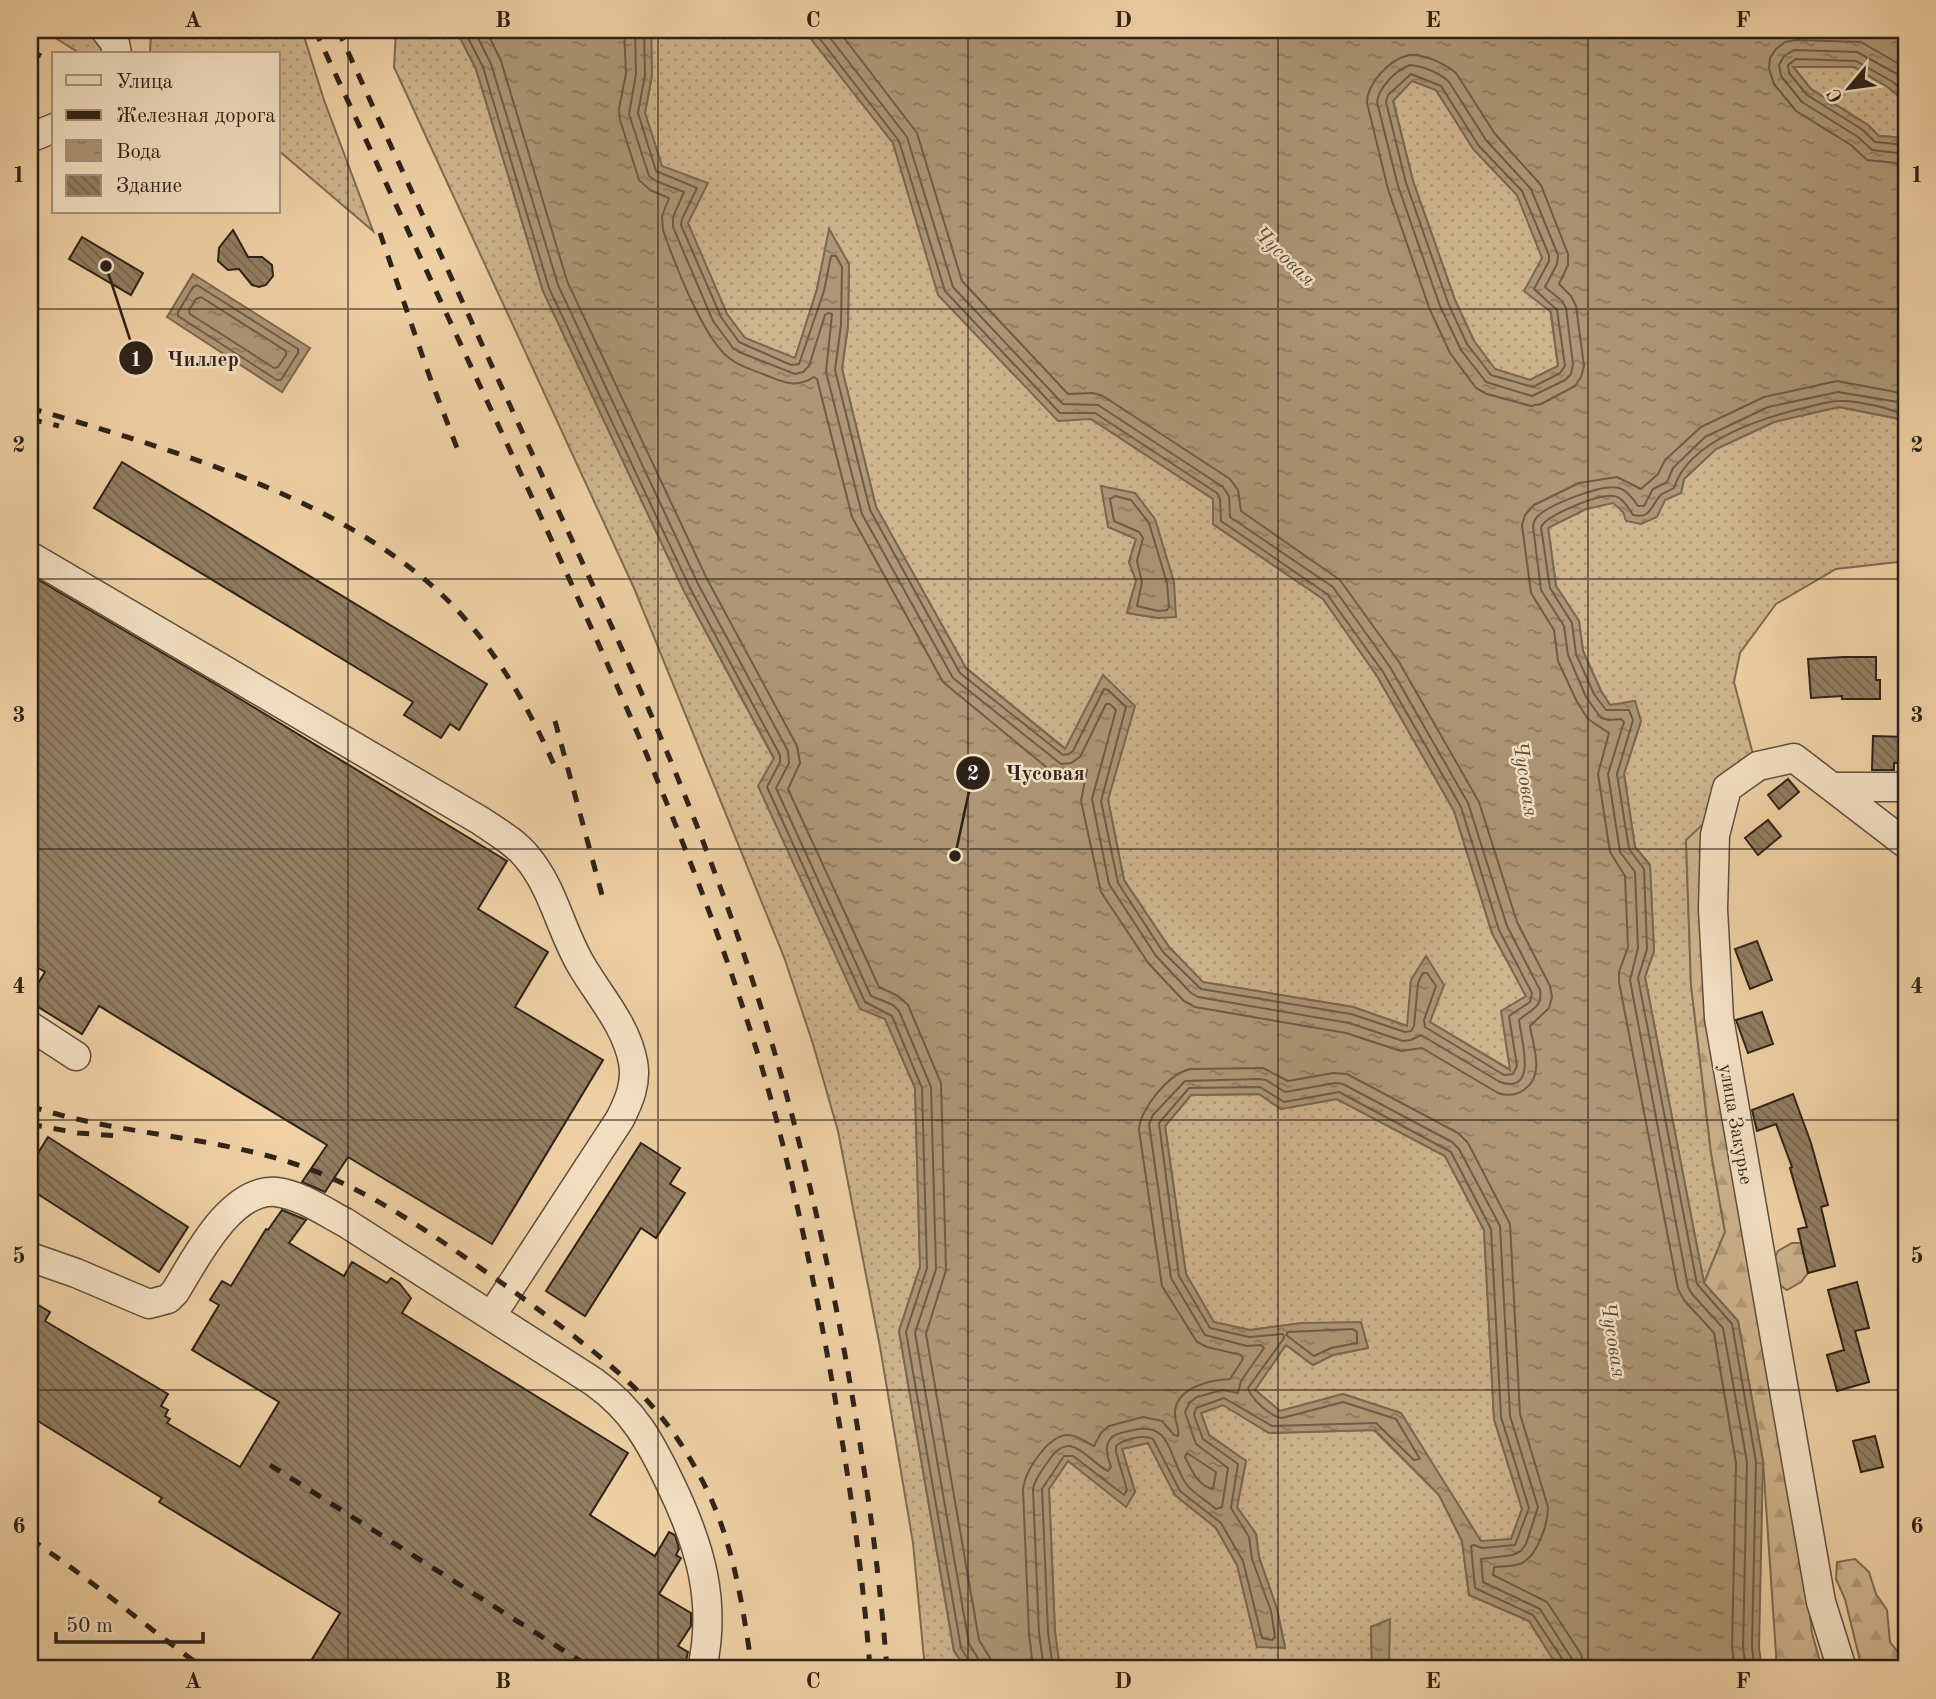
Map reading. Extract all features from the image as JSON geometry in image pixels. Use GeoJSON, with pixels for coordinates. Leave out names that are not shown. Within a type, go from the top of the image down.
{"type":"FeatureCollection","features":[{"type":"Feature","properties":{"kind":"street"},"geometry":{"type":"LineString","coordinates":[[105,30],[115,43],[117,52]]}},
{"type":"Feature","properties":{"kind":"street"},"geometry":{"type":"LineString","coordinates":[[30,138],[52,129]]}},
{"type":"Feature","properties":{"kind":"street"},"geometry":{"type":"LineString","coordinates":[[30,556],[481,821],[515,844],[543,879],[580,963],[623,1033],[633,1064],[632,1092],[620,1119],[492,1315]]}},
{"type":"Feature","properties":{"kind":"street","name":"улица Закурье"},"geometry":{"type":"LineString","coordinates":[[1842,1669],[1821,1602],[1718,1018],[1713,909],[1715,835],[1727,788],[1758,765],[1794,758],[1906,844]]}},
{"type":"Feature","properties":{"kind":"street"},"geometry":{"type":"LineString","coordinates":[[1833,787],[1906,787]]}},
{"type":"Feature","properties":{"kind":"street"},"geometry":{"type":"LineString","coordinates":[[30,1026],[76,1056]]}},
{"type":"Feature","properties":{"kind":"street"},"geometry":{"type":"LineString","coordinates":[[30,1257],[76,1272],[139,1301],[159,1303],[175,1292],[221,1221],[247,1201],[272,1192],[304,1201],[346,1223],[615,1397],[643,1431],[691,1525],[702,1562],[709,1619],[702,1669]]}},
{"type":"Feature","properties":{"kind":"green space"},"geometry":{"type":"Polygon","coordinates":[[[43,30],[94,30],[104,52],[78,52],[43,30]]]}},
{"type":"Feature","properties":{"kind":"green space"},"geometry":{"type":"Polygon","coordinates":[[[151,30],[302,30],[324,100],[373,231],[280,152],[280,52],[150,52],[151,30]]]}},
{"type":"Feature","properties":{"kind":"green space"},"geometry":{"type":"Polygon","coordinates":[[[396,30],[456,30],[476,69],[543,291],[684,591],[774,759],[915,1088],[920,1267],[899,1331],[954,1651],[967,1669],[925,1669],[913,1543],[880,1347],[838,1131],[784,957],[634,588],[394,67],[396,30]]]}},
{"type":"Feature","properties":{"kind":"green space"},"geometry":{"type":"Polygon","coordinates":[[[651,30],[804,30],[893,143],[939,295],[1091,419],[1213,499],[1214,525],[1323,599],[1377,676],[1454,811],[1492,933],[1526,996],[1511,1070],[1430,1022],[1411,980],[1408,1026],[1353,1007],[1202,982],[1169,947],[1124,880],[1108,800],[1118,762],[1066,749],[966,668],[876,507],[842,369],[848,326],[849,264],[830,231],[817,289],[795,359],[745,338],[727,314],[662,167],[645,113],[652,75],[651,30]],[[1136,539],[1129,562],[1136,581],[1127,613],[1158,618],[1136,539]]]}},
{"type":"Feature","properties":{"kind":"green space"},"geometry":{"type":"Polygon","coordinates":[[[1793,66],[1854,67],[1889,88],[1906,103],[1906,138],[1879,136],[1868,125],[1811,89],[1793,66]]]}},
{"type":"Feature","properties":{"kind":"green space"},"geometry":{"type":"Polygon","coordinates":[[[1412,80],[1436,90],[1474,150],[1517,195],[1543,258],[1558,366],[1530,380],[1495,369],[1474,341],[1455,300],[1413,181],[1393,100],[1412,80]]]}},
{"type":"Feature","properties":{"kind":"green space"},"geometry":{"type":"Polygon","coordinates":[[[1839,407],[1895,418],[1906,425],[1906,561],[1836,569],[1776,604],[1740,653],[1734,682],[1754,758],[1712,828],[1686,840],[1691,985],[1711,1153],[1725,1232],[1704,1283],[1645,977],[1654,951],[1650,865],[1635,847],[1624,774],[1641,721],[1610,705],[1601,691],[1583,651],[1579,621],[1556,586],[1548,527],[1586,509],[1614,502],[1623,512],[1681,493],[1684,479],[1716,449],[1774,422],[1839,407]]]}},
{"type":"Feature","properties":{"kind":"green space"},"geometry":{"type":"Polygon","coordinates":[[[1702,825],[1712,828],[1708,876],[1801,1533],[1812,1633],[1822,1669],[1777,1669],[1763,1461],[1738,1321],[1704,1283],[1725,1232],[1711,1153],[1691,985],[1686,840],[1702,825]]]}},
{"type":"Feature","properties":{"kind":"green space"},"geometry":{"type":"Polygon","coordinates":[[[1259,1094],[1281,1109],[1337,1099],[1445,1156],[1484,1230],[1494,1419],[1522,1509],[1511,1539],[1481,1542],[1401,1413],[1343,1394],[1280,1411],[1254,1389],[1286,1345],[1313,1365],[1333,1355],[1368,1348],[1361,1323],[1303,1323],[1250,1330],[1213,1322],[1186,1274],[1165,1126],[1191,1095],[1259,1094]]]}},
{"type":"Feature","properties":{"kind":"green space"},"geometry":{"type":"Polygon","coordinates":[[[1792,1243],[1801,1243],[1808,1273],[1801,1282],[1787,1290],[1777,1283],[1772,1263],[1778,1251],[1792,1243]]]}},
{"type":"Feature","properties":{"kind":"green space"},"geometry":{"type":"Polygon","coordinates":[[[1223,1405],[1269,1433],[1374,1430],[1439,1495],[1462,1541],[1469,1595],[1529,1621],[1559,1669],[1394,1669],[1389,1658],[1389,1620],[1371,1627],[1372,1669],[1060,1669],[1055,1632],[1049,1489],[1068,1461],[1135,1491],[1122,1449],[1148,1443],[1175,1495],[1216,1528],[1237,1565],[1257,1646],[1285,1647],[1277,1609],[1259,1557],[1256,1534],[1237,1507],[1246,1461],[1209,1435],[1201,1413],[1223,1405]]]}},
{"type":"Feature","properties":{"kind":"green space"},"geometry":{"type":"Polygon","coordinates":[[[1855,1559],[1869,1572],[1876,1594],[1887,1610],[1890,1642],[1906,1662],[1906,1669],[1862,1669],[1845,1599],[1836,1579],[1837,1562],[1855,1559]]]}},
{"type":"Feature","properties":{"kind":"water","name":"Чусовая"},"geometry":{"type":"Polygon","coordinates":[[[456,30],[651,30],[652,75],[645,113],[662,166],[708,183],[688,223],[727,314],[745,338],[795,358],[817,289],[829,229],[849,264],[848,326],[842,369],[876,507],[966,668],[1065,749],[1103,675],[1135,706],[1108,800],[1124,880],[1169,947],[1203,982],[1353,1007],[1407,1026],[1411,980],[1426,956],[1444,985],[1430,1022],[1510,1070],[1501,1011],[1526,996],[1492,933],[1454,811],[1377,676],[1323,599],[1213,524],[1213,499],[1091,419],[1058,421],[938,295],[893,143],[804,30],[1906,30],[1906,103],[1889,88],[1854,67],[1793,67],[1811,89],[1868,125],[1879,136],[1906,138],[1906,425],[1895,418],[1839,407],[1774,422],[1716,449],[1684,479],[1681,493],[1665,500],[1657,517],[1641,524],[1626,521],[1623,512],[1613,503],[1586,509],[1548,528],[1556,586],[1579,621],[1583,651],[1601,691],[1610,705],[1635,701],[1641,721],[1624,774],[1635,847],[1650,865],[1654,951],[1645,977],[1704,1283],[1738,1321],[1763,1461],[1759,1648],[1762,1669],[1559,1669],[1529,1621],[1469,1595],[1462,1541],[1439,1495],[1375,1430],[1269,1433],[1223,1405],[1201,1413],[1209,1435],[1246,1461],[1237,1507],[1256,1534],[1259,1557],[1277,1609],[1285,1648],[1257,1647],[1237,1565],[1216,1528],[1175,1495],[1148,1443],[1122,1449],[1135,1492],[1126,1507],[1068,1461],[1049,1489],[1055,1632],[1060,1669],[967,1669],[954,1651],[899,1331],[920,1267],[915,1088],[885,1019],[860,1009],[758,786],[774,758],[684,591],[543,291],[476,69],[456,30]],[[1412,81],[1393,101],[1413,181],[1455,300],[1474,341],[1495,369],[1530,380],[1558,366],[1551,312],[1524,291],[1542,258],[1517,195],[1474,150],[1436,90],[1412,81]],[[1259,1094],[1191,1095],[1165,1126],[1186,1274],[1214,1322],[1250,1330],[1302,1323],[1361,1322],[1368,1348],[1333,1355],[1313,1365],[1286,1345],[1255,1390],[1280,1411],[1343,1394],[1401,1413],[1481,1541],[1511,1539],[1522,1509],[1494,1419],[1484,1230],[1445,1156],[1337,1099],[1281,1109],[1259,1094]]]}},
{"type":"Feature","properties":{"kind":"water"},"geometry":{"type":"Polygon","coordinates":[[[193,274],[310,348],[282,392],[167,317],[193,274]]]}},
{"type":"Feature","properties":{"kind":"water"},"geometry":{"type":"Polygon","coordinates":[[[1101,486],[1135,493],[1155,519],[1174,582],[1176,617],[1158,618],[1127,613],[1136,581],[1129,562],[1136,539],[1108,527],[1101,486]]]}},
{"type":"Feature","properties":{"kind":"water"},"geometry":{"type":"Polygon","coordinates":[[[1390,1619],[1389,1658],[1394,1669],[1372,1669],[1371,1627],[1390,1619]]]}},
{"type":"Feature","properties":{"kind":"building"},"geometry":{"type":"Polygon","coordinates":[[[233,230],[248,257],[262,257],[272,265],[273,276],[266,285],[252,285],[239,269],[228,270],[218,261],[219,248],[233,230]]]}},
{"type":"Feature","properties":{"kind":"building"},"geometry":{"type":"Polygon","coordinates":[[[82,237],[143,273],[131,295],[69,259],[82,237]]]}},
{"type":"Feature","properties":{"kind":"building"},"geometry":{"type":"Polygon","coordinates":[[[122,462],[487,684],[459,730],[450,724],[441,738],[404,715],[413,702],[94,508],[122,462]]]}},
{"type":"Feature","properties":{"kind":"building"},"geometry":{"type":"Polygon","coordinates":[[[30,575],[507,861],[478,909],[548,952],[515,1007],[603,1060],[492,1244],[348,1157],[325,1192],[302,1182],[327,1145],[99,1006],[82,1034],[30,1002],[30,997],[45,972],[30,963],[30,575]]]}},
{"type":"Feature","properties":{"kind":"building"},"geometry":{"type":"Polygon","coordinates":[[[1876,657],[1876,680],[1880,680],[1880,699],[1842,699],[1842,696],[1811,698],[1808,659],[1876,657]]]}},
{"type":"Feature","properties":{"kind":"building"},"geometry":{"type":"Polygon","coordinates":[[[1873,736],[1906,737],[1906,763],[1894,763],[1894,770],[1872,770],[1873,736]]]}},
{"type":"Feature","properties":{"kind":"building"},"geometry":{"type":"Polygon","coordinates":[[[1788,779],[1799,792],[1779,809],[1768,795],[1788,779]]]}},
{"type":"Feature","properties":{"kind":"building"},"geometry":{"type":"Polygon","coordinates":[[[1768,820],[1781,836],[1758,855],[1745,838],[1768,820]]]}},
{"type":"Feature","properties":{"kind":"building"},"geometry":{"type":"Polygon","coordinates":[[[1757,941],[1772,980],[1750,989],[1735,949],[1757,941]]]}},
{"type":"Feature","properties":{"kind":"building"},"geometry":{"type":"Polygon","coordinates":[[[1762,1012],[1773,1044],[1748,1053],[1736,1020],[1762,1012]]]}},
{"type":"Feature","properties":{"kind":"building"},"geometry":{"type":"Polygon","coordinates":[[[1793,1094],[1811,1143],[1828,1205],[1821,1207],[1835,1266],[1808,1273],[1798,1229],[1807,1227],[1790,1168],[1792,1167],[1776,1124],[1757,1131],[1752,1110],[1793,1094]]]}},
{"type":"Feature","properties":{"kind":"building"},"geometry":{"type":"Polygon","coordinates":[[[48,1137],[188,1227],[159,1272],[30,1189],[30,1166],[48,1137]]]}},
{"type":"Feature","properties":{"kind":"building"},"geometry":{"type":"Polygon","coordinates":[[[641,1143],[680,1168],[670,1184],[685,1193],[656,1238],[641,1228],[585,1316],[546,1291],[641,1143]]]}},
{"type":"Feature","properties":{"kind":"building"},"geometry":{"type":"Polygon","coordinates":[[[282,1210],[306,1220],[289,1243],[344,1276],[352,1262],[387,1283],[391,1278],[399,1283],[411,1298],[402,1313],[628,1453],[590,1515],[655,1556],[669,1532],[675,1535],[679,1549],[676,1555],[681,1558],[659,1594],[691,1613],[691,1626],[678,1646],[688,1652],[684,1669],[306,1669],[340,1613],[159,1502],[162,1498],[30,1416],[30,1300],[50,1312],[45,1321],[168,1394],[161,1406],[168,1410],[165,1416],[170,1419],[167,1423],[240,1467],[279,1402],[192,1350],[219,1305],[210,1300],[222,1281],[231,1286],[266,1229],[268,1230],[282,1210]]]}},
{"type":"Feature","properties":{"kind":"building"},"geometry":{"type":"Polygon","coordinates":[[[1857,1282],[1869,1328],[1855,1331],[1869,1382],[1837,1391],[1827,1355],[1844,1350],[1828,1290],[1857,1282]]]}},
{"type":"Feature","properties":{"kind":"building"},"geometry":{"type":"Polygon","coordinates":[[[1875,1436],[1883,1467],[1861,1472],[1853,1441],[1875,1436]]]}},
{"type":"Feature","properties":{"kind":"railway"},"geometry":{"type":"LineString","coordinates":[[315,30],[623,700],[710,913],[735,985],[776,1120],[818,1305],[849,1487],[870,1669]]}},
{"type":"Feature","properties":{"kind":"railway"},"geometry":{"type":"LineString","coordinates":[[338,30],[655,723],[710,860],[754,984],[807,1173],[835,1301],[865,1479],[887,1669]]}},
{"type":"Feature","properties":{"kind":"railway"},"geometry":{"type":"LineString","coordinates":[[30,51],[52,61]]}},
{"type":"Feature","properties":{"kind":"railway"},"geometry":{"type":"LineString","coordinates":[[380,233],[457,448]]}},
{"type":"Feature","properties":{"kind":"railway"},"geometry":{"type":"LineString","coordinates":[[30,408],[136,440],[245,478],[348,527],[395,557],[438,591],[474,630],[506,673],[555,767]]}},
{"type":"Feature","properties":{"kind":"railway"},"geometry":{"type":"LineString","coordinates":[[30,419],[59,426]]}},
{"type":"Feature","properties":{"kind":"railway"},"geometry":{"type":"LineString","coordinates":[[555,721],[602,895]]}},
{"type":"Feature","properties":{"kind":"railway"},"geometry":{"type":"LineString","coordinates":[[30,1106],[94,1123],[257,1153],[319,1173],[403,1216],[509,1288],[577,1339],[649,1403],[678,1440],[697,1471],[719,1518],[734,1567],[752,1669]]}},
{"type":"Feature","properties":{"kind":"railway"},"geometry":{"type":"LineString","coordinates":[[30,1124],[78,1133],[119,1136]]}},
{"type":"Feature","properties":{"kind":"railway"},"geometry":{"type":"LineString","coordinates":[[270,1465],[593,1669]]}},
{"type":"Feature","properties":{"kind":"railway"},"geometry":{"type":"LineString","coordinates":[[30,1539],[205,1669]]}},
{"type":"Feature","properties":{"kind":"place","name":"Чиллер"},"geometry":{"type":"Point","coordinates":[106,266]}},
{"type":"Feature","properties":{"kind":"place","name":"Чусовая"},"geometry":{"type":"Point","coordinates":[955,856]}}]}
